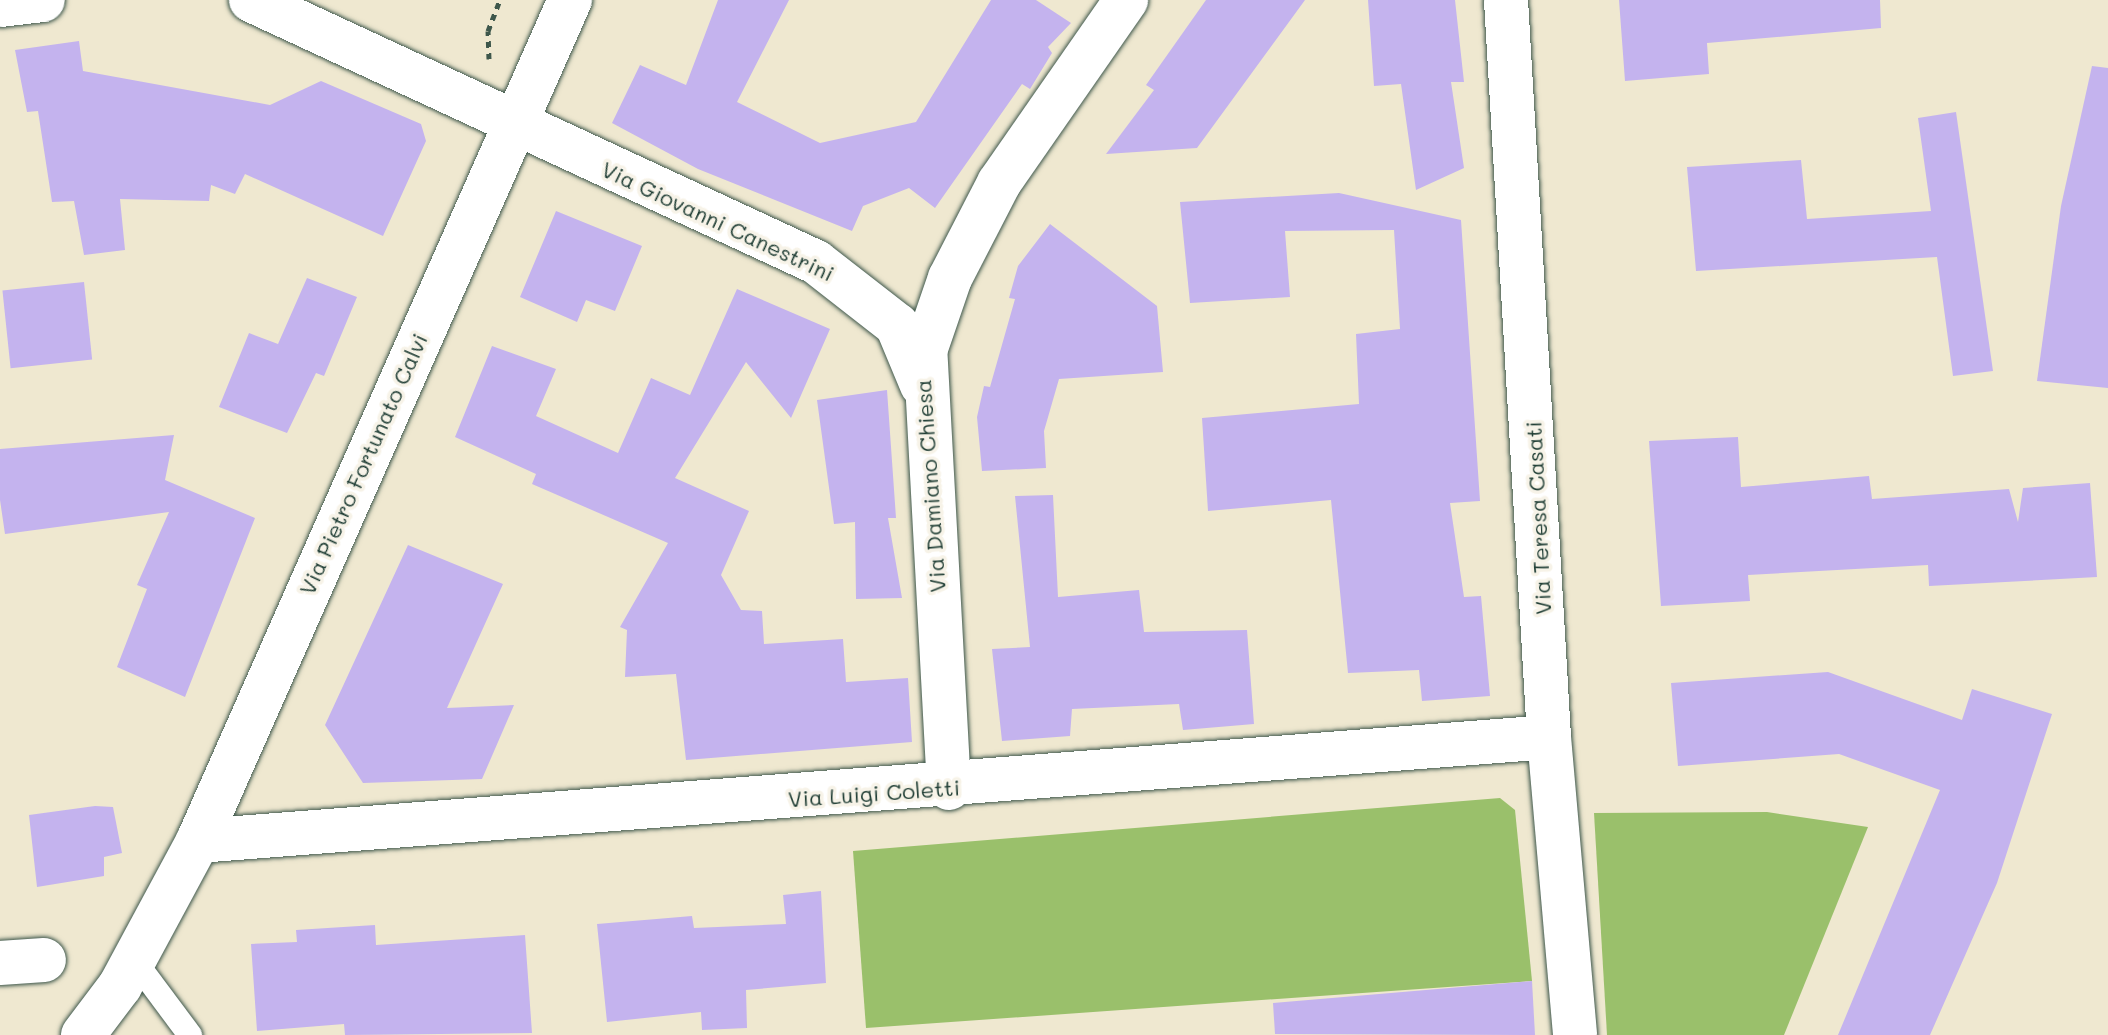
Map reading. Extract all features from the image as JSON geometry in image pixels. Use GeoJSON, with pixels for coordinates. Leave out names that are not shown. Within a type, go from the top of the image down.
{"type":"FeatureCollection","features":[{"type":"Feature","properties":{"kind":"street"},"geometry":{"type":"LineString","coordinates":[[0,5],[43,0]]}},
{"type":"Feature","properties":{"kind":"street","name":"Via Giovanni Canestrini"},"geometry":{"type":"LineString","coordinates":[[251,0],[518,120],[570,154],[839,276],[897,325],[922,385]]}},
{"type":"Feature","properties":{"kind":"street","name":"Via Pietro Fortunato Calvi"},"geometry":{"type":"LineString","coordinates":[[116,1035],[155,927],[198,841],[570,0]]}},
{"type":"Feature","properties":{"kind":"street","name":"Via Damiano Chiesa"},"geometry":{"type":"LineString","coordinates":[[949,788],[922,385],[935,313],[971,235],[1126,0]]}},
{"type":"Feature","properties":{"kind":"street","name":"Via Teresa Casati"},"geometry":{"type":"LineString","coordinates":[[1506,0],[1549,737],[1575,1035]]}},
{"type":"Feature","properties":{"kind":"street","name":"Via Luigi Coletti"},"geometry":{"type":"LineString","coordinates":[[198,841],[949,788],[1549,737]]}},
{"type":"Feature","properties":{"kind":"street","name":"Via Pietro Fortunato Calvi"},"geometry":{"type":"LineString","coordinates":[[83,1035],[155,927]]}},
{"type":"Feature","properties":{"kind":"street"},"geometry":{"type":"LineString","coordinates":[[0,963],[44,960]]}},
{"type":"Feature","properties":{"kind":"lane"},"geometry":{"type":"LineString","coordinates":[[140,968],[190,1035]]}},
{"type":"Feature","properties":{"kind":"path"},"geometry":{"type":"LineString","coordinates":[[486,68],[500,0]]}},
{"type":"Feature","properties":{"kind":"green space"},"geometry":{"type":"Polygon","coordinates":[[[1500,798],[1515,810],[1532,981],[866,1028],[853,851],[1500,798]]]}},
{"type":"Feature","properties":{"kind":"green space"},"geometry":{"type":"Polygon","coordinates":[[[1767,812],[1868,827],[1784,1035],[1607,1035],[1594,813],[1767,812]]]}},
{"type":"Feature","properties":{"kind":"building"},"geometry":{"type":"Polygon","coordinates":[[[718,0],[789,0],[737,102],[820,143],[916,122],[991,0],[1036,0],[1071,23],[1048,47],[1052,53],[1030,89],[1022,84],[935,208],[909,188],[863,206],[852,231],[698,169],[612,123],[640,65],[686,85],[718,0]]]}},
{"type":"Feature","properties":{"kind":"building"},"geometry":{"type":"Polygon","coordinates":[[[1206,0],[1305,0],[1197,148],[1106,154],[1154,90],[1146,85],[1206,0]]]}},
{"type":"Feature","properties":{"kind":"building"},"geometry":{"type":"Polygon","coordinates":[[[1368,0],[1455,0],[1464,82],[1451,82],[1464,168],[1416,190],[1401,84],[1374,86],[1368,0]]]}},
{"type":"Feature","properties":{"kind":"building"},"geometry":{"type":"Polygon","coordinates":[[[1619,0],[1880,0],[1881,28],[1707,43],[1709,74],[1625,81],[1619,0]]]}},
{"type":"Feature","properties":{"kind":"building"},"geometry":{"type":"Polygon","coordinates":[[[79,41],[83,71],[270,105],[321,81],[421,124],[426,141],[383,236],[245,174],[235,194],[211,185],[209,201],[120,199],[125,250],[84,255],[74,201],[52,202],[38,111],[27,112],[15,50],[79,41]]]}},
{"type":"Feature","properties":{"kind":"building"},"geometry":{"type":"Polygon","coordinates":[[[2092,66],[2108,68],[2108,388],[2037,381],[2061,206],[2092,66]]]}},
{"type":"Feature","properties":{"kind":"building"},"geometry":{"type":"Polygon","coordinates":[[[1956,112],[1993,371],[1953,376],[1937,257],[1696,271],[1687,167],[1801,160],[1807,219],[1931,211],[1918,118],[1956,112]]]}},
{"type":"Feature","properties":{"kind":"building"},"geometry":{"type":"Polygon","coordinates":[[[1339,193],[1461,220],[1480,501],[1450,503],[1464,597],[1481,596],[1490,696],[1422,701],[1419,670],[1348,673],[1331,500],[1208,511],[1202,418],[1359,404],[1356,334],[1400,329],[1394,230],[1285,231],[1290,297],[1190,303],[1180,202],[1339,193]]]}},
{"type":"Feature","properties":{"kind":"building"},"geometry":{"type":"Polygon","coordinates":[[[556,211],[642,246],[615,311],[586,300],[577,322],[520,297],[556,211]]]}},
{"type":"Feature","properties":{"kind":"building"},"geometry":{"type":"Polygon","coordinates":[[[1050,224],[1157,306],[1163,372],[1059,379],[1044,431],[1046,468],[982,471],[977,417],[984,386],[990,387],[1015,299],[1009,298],[1018,266],[1050,224]]]}},
{"type":"Feature","properties":{"kind":"building"},"geometry":{"type":"Polygon","coordinates":[[[307,278],[357,297],[324,376],[316,373],[287,433],[219,407],[249,333],[278,344],[307,278]]]}},
{"type":"Feature","properties":{"kind":"building"},"geometry":{"type":"Polygon","coordinates":[[[84,282],[92,360],[11,368],[2,291],[84,282]]]}},
{"type":"Feature","properties":{"kind":"building"},"geometry":{"type":"Polygon","coordinates":[[[737,289],[830,329],[791,418],[746,362],[675,478],[749,511],[721,575],[741,610],[762,611],[764,644],[843,639],[846,682],[908,678],[912,742],[686,760],[676,674],[625,677],[627,630],[620,627],[668,543],[532,484],[536,474],[455,437],[492,346],[556,369],[536,416],[618,453],[651,378],[690,395],[737,289]]]}},
{"type":"Feature","properties":{"kind":"building"},"geometry":{"type":"Polygon","coordinates":[[[887,390],[896,518],[888,518],[902,598],[856,599],[855,522],[834,524],[817,400],[887,390]]]}},
{"type":"Feature","properties":{"kind":"building"},"geometry":{"type":"Polygon","coordinates":[[[174,435],[165,480],[255,518],[185,697],[117,667],[147,589],[137,585],[169,512],[5,534],[0,500],[0,449],[174,435]]]}},
{"type":"Feature","properties":{"kind":"building"},"geometry":{"type":"Polygon","coordinates":[[[1738,437],[1741,487],[1869,476],[1872,499],[2009,489],[2018,522],[2023,488],[2090,483],[2097,577],[1929,586],[1928,565],[1748,575],[1750,601],[1661,606],[1649,441],[1738,437]]]}},
{"type":"Feature","properties":{"kind":"building"},"geometry":{"type":"Polygon","coordinates":[[[1053,495],[1058,597],[1139,590],[1144,632],[1247,630],[1254,724],[1183,730],[1179,704],[1072,709],[1070,736],[1002,741],[992,649],[1030,647],[1015,496],[1053,495]]]}},
{"type":"Feature","properties":{"kind":"building"},"geometry":{"type":"Polygon","coordinates":[[[408,545],[503,584],[447,708],[514,705],[482,779],[363,783],[325,725],[408,545]]]}},
{"type":"Feature","properties":{"kind":"building"},"geometry":{"type":"Polygon","coordinates":[[[1828,672],[1962,720],[1972,689],[2052,714],[1997,883],[1930,1035],[1838,1035],[1940,790],[1839,754],[1678,766],[1671,683],[1828,672]]]}},
{"type":"Feature","properties":{"kind":"building"},"geometry":{"type":"Polygon","coordinates":[[[95,806],[113,807],[122,853],[104,857],[104,876],[37,887],[29,815],[95,806]]]}},
{"type":"Feature","properties":{"kind":"building"},"geometry":{"type":"Polygon","coordinates":[[[821,891],[826,983],[746,990],[747,1028],[702,1030],[701,1012],[607,1022],[597,924],[692,916],[694,928],[786,924],[783,895],[821,891]]]}},
{"type":"Feature","properties":{"kind":"building"},"geometry":{"type":"Polygon","coordinates":[[[375,925],[376,945],[525,935],[532,1033],[345,1035],[344,1024],[257,1031],[251,944],[297,942],[296,930],[375,925]]]}},
{"type":"Feature","properties":{"kind":"building"},"geometry":{"type":"Polygon","coordinates":[[[1532,981],[1535,1035],[1275,1034],[1273,1003],[1532,981]]]}}]}
